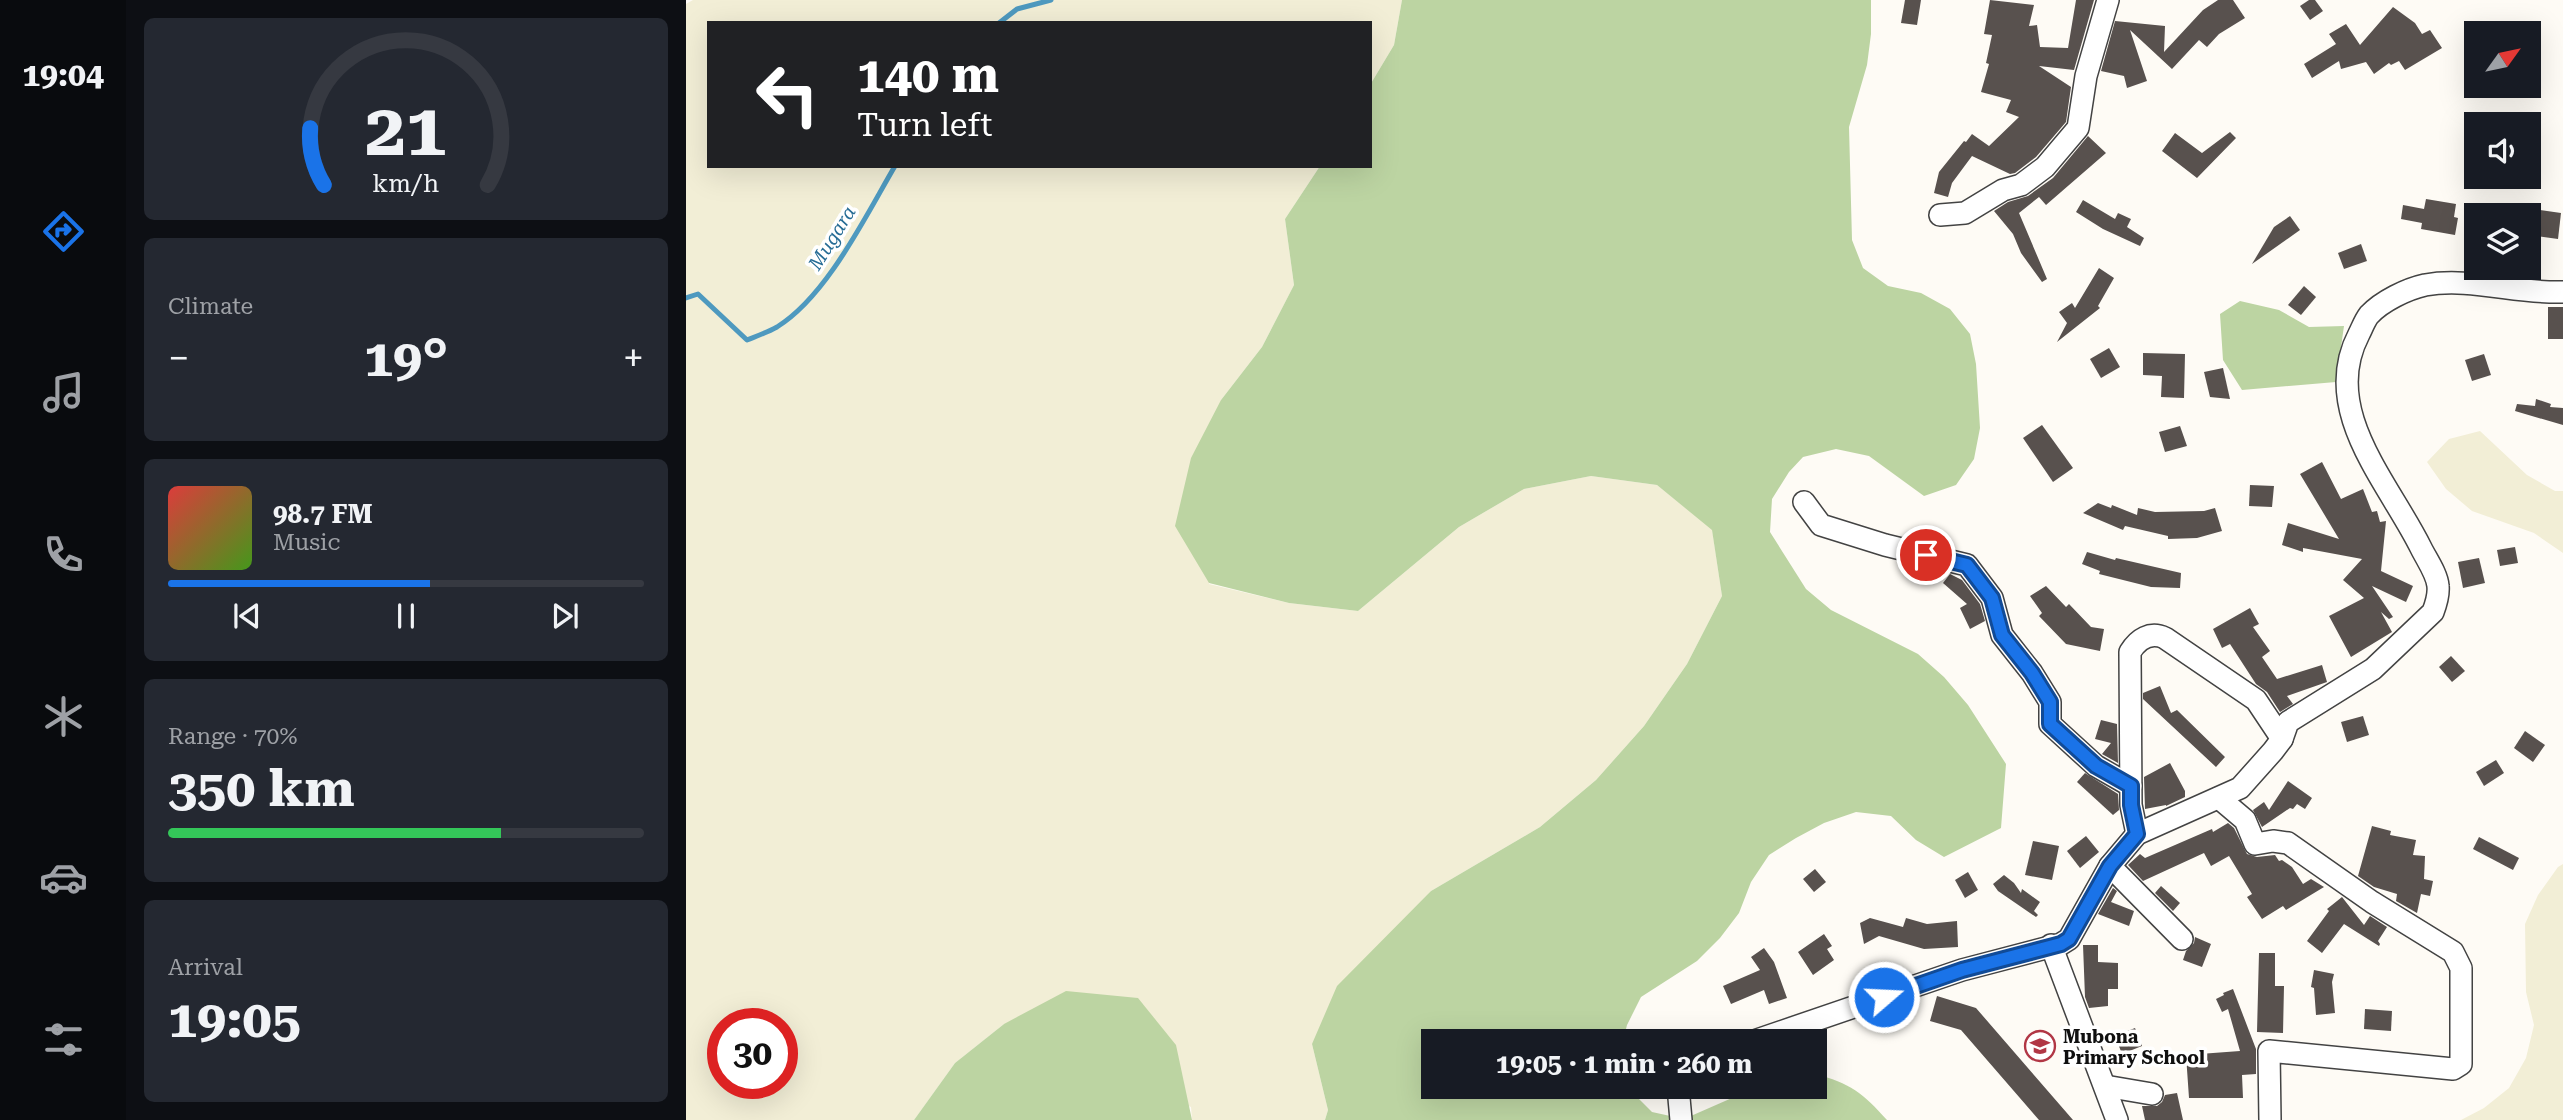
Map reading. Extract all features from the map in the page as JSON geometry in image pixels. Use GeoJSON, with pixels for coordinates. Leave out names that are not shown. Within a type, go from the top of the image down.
{"type":"FeatureCollection","features":[{"type":"Feature","properties":{"kind":"street"},"geometry":{"type":"LineString","coordinates":[[1940,215],[1965,213],[2003,190],[2021,185],[2045,167],[2078,128],[2086,76],[2108,0]]}},
{"type":"Feature","properties":{"kind":"street"},"geometry":{"type":"LineString","coordinates":[[1789,1029],[1962,970],[2061,944],[2073,933],[2110,866],[2137,834],[2246,784],[2282,738],[2288,722],[2373,669],[2433,612],[2437,601],[2436,578],[2366,453],[2355,428],[2347,396],[2350,358],[2369,316],[2381,305],[2424,285],[2454,283],[2563,292]]}},
{"type":"Feature","properties":{"kind":"street"},"geometry":{"type":"LineString","coordinates":[[1804,502],[1821,525],[1885,545],[1967,565],[1992,598],[2002,635],[2032,673],[2050,702],[2050,724],[2096,766],[2131,786]]}},
{"type":"Feature","properties":{"kind":"street"},"geometry":{"type":"LineString","coordinates":[[2137,834],[2131,805],[2130,652],[2135,644],[2148,636],[2165,638],[2256,701],[2282,738]]}},
{"type":"Feature","properties":{"kind":"street"},"geometry":{"type":"LineString","coordinates":[[2219,798],[2245,820],[2255,844],[2273,841],[2288,843],[2372,902],[2453,951],[2461,968],[2461,1064],[2453,1069],[2269,1051],[2270,1120]]}},
{"type":"Feature","properties":{"kind":"street"},"geometry":{"type":"LineString","coordinates":[[2110,866],[2182,939]]}},
{"type":"Feature","properties":{"kind":"street"},"geometry":{"type":"LineString","coordinates":[[2051,945],[2117,1120]]}},
{"type":"Feature","properties":{"kind":"street"},"geometry":{"type":"LineString","coordinates":[[2105,1086],[2152,1094]]}},
{"type":"Feature","properties":{"kind":"street"},"geometry":{"type":"LineString","coordinates":[[1679,1099],[1681,1120]]}},
{"type":"Feature","properties":{"kind":"shaded area"},"geometry":{"type":"Polygon","coordinates":[[[693,0],[1402,0],[1394,45],[1372,82],[1372,21],[707,21],[707,168],[1319,168],[1285,219],[1294,285],[1262,347],[1221,400],[1209,584],[1289,603],[1358,611],[1459,527],[1524,489],[1591,476],[1657,485],[1712,529],[1722,596],[1687,664],[1644,726],[1596,780],[1540,827],[1431,891],[1312,1044],[1328,1110],[1325,1120],[1192,1120],[1191,1107],[1004,1024],[955,1063],[914,1120],[686,1120],[686,4],[693,0]]]}},
{"type":"Feature","properties":{"kind":"shaded area"},"geometry":{"type":"Polygon","coordinates":[[[2480,431],[2527,475],[2555,491],[2563,491],[2563,553],[2534,533],[2472,511],[2446,489],[2427,462],[2449,439],[2480,431]]]}},
{"type":"Feature","properties":{"kind":"shaded area"},"geometry":{"type":"Polygon","coordinates":[[[2563,864],[2563,1120],[2461,1120],[2484,1108],[2509,1088],[2526,1058],[2534,1025],[2526,992],[2525,924],[2538,895],[2563,864]]]}},
{"type":"Feature","properties":{"kind":"green space"},"geometry":{"type":"Polygon","coordinates":[[[1402,0],[1871,0],[1867,65],[1849,127],[1852,240],[1863,268],[1888,286],[1921,293],[1950,309],[1970,334],[1976,364],[1980,428],[1974,459],[1956,485],[1924,496],[1869,456],[1836,449],[1803,457],[1789,472],[1772,499],[1770,532],[1806,589],[1831,610],[1918,654],[1944,677],[1968,705],[2006,764],[2001,828],[1944,857],[1916,840],[1891,816],[1856,812],[1824,823],[1769,855],[1751,882],[1739,913],[1720,938],[1697,961],[1641,997],[1626,1029],[1421,1029],[1421,1099],[1639,1099],[1652,1112],[1684,1119],[1730,1099],[1827,1099],[1827,1078],[1855,1090],[1887,1120],[1325,1120],[1328,1110],[1312,1044],[1337,986],[1431,891],[1540,827],[1596,780],[1644,726],[1687,664],[1722,596],[1712,530],[1657,485],[1591,476],[1524,489],[1459,527],[1358,611],[1289,603],[1209,583],[1175,526],[1191,458],[1221,400],[1262,347],[1294,285],[1285,219],[1319,168],[1372,168],[1372,82],[1394,45],[1402,0]]]}},
{"type":"Feature","properties":{"kind":"green space"},"geometry":{"type":"Polygon","coordinates":[[[2240,301],[2279,310],[2309,327],[2344,326],[2336,382],[2242,390],[2223,360],[2220,314],[2240,301]]]}},
{"type":"Feature","properties":{"kind":"green space"},"geometry":{"type":"Polygon","coordinates":[[[1066,991],[1138,998],[1176,1045],[1192,1120],[914,1120],[955,1063],[1004,1024],[1066,991]]]}},
{"type":"Feature","properties":{"kind":"building"},"geometry":{"type":"Polygon","coordinates":[[[1905,0],[1921,0],[1917,25],[1901,23],[1905,0]]]}},
{"type":"Feature","properties":{"kind":"building"},"geometry":{"type":"Polygon","coordinates":[[[1990,0],[2034,5],[2029,26],[2037,25],[2040,47],[2068,48],[2076,0],[2094,0],[2074,70],[2039,66],[2071,87],[2066,122],[2036,157],[2015,173],[2010,174],[1972,156],[1952,183],[1948,197],[1934,193],[1939,172],[1964,141],[1972,134],[1989,146],[2019,117],[2006,112],[2011,100],[1981,92],[1989,64],[1986,63],[1992,35],[1984,34],[1990,0]]]}},
{"type":"Feature","properties":{"kind":"building"},"geometry":{"type":"Polygon","coordinates":[[[2218,0],[2233,0],[2245,18],[2219,34],[2207,47],[2199,40],[2172,69],[2130,30],[2147,81],[2127,88],[2124,76],[2101,71],[2115,21],[2165,26],[2164,52],[2203,10],[2218,0]]]}},
{"type":"Feature","properties":{"kind":"building"},"geometry":{"type":"Polygon","coordinates":[[[2309,0],[2315,0],[2323,11],[2310,20],[2300,6],[2309,0]]]}},
{"type":"Feature","properties":{"kind":"building"},"geometry":{"type":"Polygon","coordinates":[[[2393,7],[2415,23],[2422,34],[2430,30],[2442,48],[2405,70],[2399,61],[2391,65],[2389,63],[2374,74],[2366,62],[2341,69],[2339,61],[2312,78],[2304,64],[2336,44],[2329,34],[2346,24],[2360,45],[2393,7]]]}},
{"type":"Feature","properties":{"kind":"building"},"geometry":{"type":"Polygon","coordinates":[[[2230,132],[2236,138],[2197,178],[2162,151],[2175,133],[2202,153],[2230,132]]]}},
{"type":"Feature","properties":{"kind":"building"},"geometry":{"type":"Polygon","coordinates":[[[2088,136],[2106,153],[2046,205],[2039,197],[2019,213],[2047,279],[2042,282],[2021,253],[2013,234],[1994,211],[2008,202],[2028,196],[2053,178],[2088,136]]]}},
{"type":"Feature","properties":{"kind":"building"},"geometry":{"type":"Polygon","coordinates":[[[2426,199],[2456,204],[2454,217],[2458,218],[2455,235],[2421,229],[2422,223],[2401,219],[2403,205],[2424,209],[2426,199]]]}},
{"type":"Feature","properties":{"kind":"building"},"geometry":{"type":"Polygon","coordinates":[[[2083,200],[2115,219],[2118,213],[2131,219],[2127,227],[2144,238],[2140,246],[2103,229],[2076,212],[2083,200]]]}},
{"type":"Feature","properties":{"kind":"building"},"geometry":{"type":"Polygon","coordinates":[[[2541,210],[2561,213],[2558,239],[2541,237],[2541,210]]]}},
{"type":"Feature","properties":{"kind":"building"},"geometry":{"type":"Polygon","coordinates":[[[2290,216],[2300,230],[2252,264],[2274,227],[2290,216]]]}},
{"type":"Feature","properties":{"kind":"building"},"geometry":{"type":"Polygon","coordinates":[[[2361,244],[2367,261],[2344,269],[2338,253],[2361,244]]]}},
{"type":"Feature","properties":{"kind":"building"},"geometry":{"type":"Polygon","coordinates":[[[2099,268],[2114,278],[2098,306],[2100,308],[2057,342],[2067,323],[2059,312],[2072,303],[2075,308],[2099,268]]]}},
{"type":"Feature","properties":{"kind":"building"},"geometry":{"type":"Polygon","coordinates":[[[2304,286],[2316,297],[2301,315],[2288,305],[2304,286]]]}},
{"type":"Feature","properties":{"kind":"building"},"geometry":{"type":"Polygon","coordinates":[[[2548,307],[2563,307],[2563,339],[2548,339],[2548,307]]]}},
{"type":"Feature","properties":{"kind":"building"},"geometry":{"type":"Polygon","coordinates":[[[2109,348],[2120,367],[2101,378],[2090,359],[2109,348]]]}},
{"type":"Feature","properties":{"kind":"building"},"geometry":{"type":"Polygon","coordinates":[[[2143,353],[2185,354],[2184,398],[2161,397],[2162,376],[2143,375],[2143,353]]]}},
{"type":"Feature","properties":{"kind":"building"},"geometry":{"type":"Polygon","coordinates":[[[2484,354],[2491,375],[2472,381],[2465,360],[2484,354]]]}},
{"type":"Feature","properties":{"kind":"building"},"geometry":{"type":"Polygon","coordinates":[[[2223,368],[2230,399],[2210,397],[2204,372],[2223,368]]]}},
{"type":"Feature","properties":{"kind":"building"},"geometry":{"type":"Polygon","coordinates":[[[2536,399],[2551,404],[2550,407],[2563,408],[2563,425],[2515,411],[2517,404],[2535,406],[2536,399]]]}},
{"type":"Feature","properties":{"kind":"building"},"geometry":{"type":"Polygon","coordinates":[[[2042,425],[2073,468],[2053,482],[2023,438],[2042,425]]]}},
{"type":"Feature","properties":{"kind":"building"},"geometry":{"type":"Polygon","coordinates":[[[2180,426],[2187,446],[2165,452],[2159,432],[2180,426]]]}},
{"type":"Feature","properties":{"kind":"building"},"geometry":{"type":"Polygon","coordinates":[[[2322,462],[2341,499],[2363,489],[2372,512],[2377,511],[2380,522],[2386,521],[2381,571],[2413,586],[2406,602],[2372,586],[2393,617],[2389,619],[2381,612],[2392,632],[2351,657],[2329,616],[2364,598],[2343,580],[2362,559],[2303,548],[2303,552],[2282,545],[2288,523],[2339,539],[2300,474],[2322,462]]]}},
{"type":"Feature","properties":{"kind":"building"},"geometry":{"type":"Polygon","coordinates":[[[2250,485],[2274,486],[2272,507],[2249,506],[2250,485]]]}},
{"type":"Feature","properties":{"kind":"building"},"geometry":{"type":"Polygon","coordinates":[[[2098,503],[2111,508],[2112,505],[2137,515],[2138,508],[2155,512],[2204,511],[2215,508],[2222,531],[2197,538],[2168,539],[2168,536],[2125,526],[2123,530],[2083,513],[2098,503]]]}},
{"type":"Feature","properties":{"kind":"building"},"geometry":{"type":"Polygon","coordinates":[[[2515,547],[2518,563],[2500,566],[2497,550],[2515,547]]]}},
{"type":"Feature","properties":{"kind":"building"},"geometry":{"type":"Polygon","coordinates":[[[2087,552],[2181,573],[2180,588],[2151,587],[2099,574],[2100,571],[2082,564],[2087,552]]]}},
{"type":"Feature","properties":{"kind":"building"},"geometry":{"type":"Polygon","coordinates":[[[2479,558],[2485,583],[2463,588],[2458,562],[2479,558]]]}},
{"type":"Feature","properties":{"kind":"building"},"geometry":{"type":"Polygon","coordinates":[[[1950,574],[1962,580],[1980,604],[1985,621],[1970,629],[1960,608],[1967,604],[1943,583],[1950,574]]]}},
{"type":"Feature","properties":{"kind":"building"},"geometry":{"type":"Polygon","coordinates":[[[2046,586],[2066,607],[2069,604],[2091,627],[2104,629],[2100,651],[2066,644],[2039,616],[2042,613],[2030,596],[2046,586]]]}},
{"type":"Feature","properties":{"kind":"building"},"geometry":{"type":"Polygon","coordinates":[[[2250,608],[2259,624],[2253,627],[2270,651],[2262,657],[2277,679],[2322,665],[2327,682],[2287,696],[2293,704],[2280,712],[2267,692],[2256,684],[2230,644],[2222,648],[2213,629],[2250,608]]]}},
{"type":"Feature","properties":{"kind":"building"},"geometry":{"type":"Polygon","coordinates":[[[2451,656],[2465,671],[2452,682],[2439,667],[2451,656]]]}},
{"type":"Feature","properties":{"kind":"building"},"geometry":{"type":"Polygon","coordinates":[[[2160,686],[2171,713],[2177,710],[2225,757],[2216,767],[2143,699],[2143,693],[2160,686]]]}},
{"type":"Feature","properties":{"kind":"building"},"geometry":{"type":"Polygon","coordinates":[[[2363,716],[2369,735],[2347,742],[2341,722],[2363,716]]]}},
{"type":"Feature","properties":{"kind":"building"},"geometry":{"type":"Polygon","coordinates":[[[2101,720],[2117,724],[2118,763],[2102,754],[2111,743],[2095,739],[2101,720]]]}},
{"type":"Feature","properties":{"kind":"building"},"geometry":{"type":"Polygon","coordinates":[[[2525,731],[2545,745],[2533,762],[2514,748],[2525,731]]]}},
{"type":"Feature","properties":{"kind":"building"},"geometry":{"type":"Polygon","coordinates":[[[2496,760],[2504,773],[2484,786],[2476,772],[2496,760]]]}},
{"type":"Feature","properties":{"kind":"building"},"geometry":{"type":"Polygon","coordinates":[[[2170,763],[2185,791],[2185,797],[2166,806],[2145,809],[2144,777],[2170,763]]]}},
{"type":"Feature","properties":{"kind":"building"},"geometry":{"type":"Polygon","coordinates":[[[2085,773],[2118,794],[2119,810],[2113,815],[2077,782],[2085,773]]]}},
{"type":"Feature","properties":{"kind":"building"},"geometry":{"type":"Polygon","coordinates":[[[2288,781],[2312,798],[2305,809],[2297,804],[2262,827],[2253,810],[2264,802],[2269,810],[2288,781]]]}},
{"type":"Feature","properties":{"kind":"building"},"geometry":{"type":"Polygon","coordinates":[[[2228,823],[2234,828],[2247,854],[2257,857],[2275,855],[2279,861],[2282,860],[2292,867],[2303,884],[2311,879],[2324,887],[2286,910],[2283,906],[2262,919],[2247,897],[2252,894],[2229,856],[2211,866],[2204,853],[2143,881],[2128,865],[2140,854],[2145,858],[2212,829],[2213,832],[2228,823]]]}},
{"type":"Feature","properties":{"kind":"building"},"geometry":{"type":"Polygon","coordinates":[[[2372,826],[2391,831],[2390,835],[2416,840],[2413,855],[2425,856],[2424,879],[2433,881],[2430,896],[2421,894],[2417,913],[2396,901],[2397,894],[2374,887],[2358,876],[2372,826]]]}},
{"type":"Feature","properties":{"kind":"building"},"geometry":{"type":"Polygon","coordinates":[[[2086,836],[2099,852],[2080,868],[2067,851],[2086,836]]]}},
{"type":"Feature","properties":{"kind":"building"},"geometry":{"type":"Polygon","coordinates":[[[2479,837],[2519,858],[2513,870],[2473,849],[2479,837]]]}},
{"type":"Feature","properties":{"kind":"building"},"geometry":{"type":"Polygon","coordinates":[[[2033,841],[2059,846],[2052,880],[2025,875],[2033,841]]]}},
{"type":"Feature","properties":{"kind":"building"},"geometry":{"type":"Polygon","coordinates":[[[1815,869],[1826,882],[1814,892],[1803,879],[1815,869]]]}},
{"type":"Feature","properties":{"kind":"building"},"geometry":{"type":"Polygon","coordinates":[[[1968,872],[1978,890],[1965,898],[1955,880],[1968,872]]]}},
{"type":"Feature","properties":{"kind":"building"},"geometry":{"type":"Polygon","coordinates":[[[2004,875],[2021,893],[2022,889],[2040,902],[2034,911],[2038,915],[2036,917],[1998,891],[1993,884],[2004,875]]]}},
{"type":"Feature","properties":{"kind":"building"},"geometry":{"type":"Polygon","coordinates":[[[2161,886],[2180,903],[2173,911],[2155,893],[2161,886]]]}},
{"type":"Feature","properties":{"kind":"building"},"geometry":{"type":"Polygon","coordinates":[[[2113,888],[2117,891],[2111,902],[2134,911],[2129,926],[2098,914],[2113,888]]]}},
{"type":"Feature","properties":{"kind":"building"},"geometry":{"type":"Polygon","coordinates":[[[2342,897],[2364,925],[2370,916],[2387,927],[2378,941],[2379,946],[2344,924],[2322,953],[2307,941],[2329,911],[2327,909],[2342,897]]]}},
{"type":"Feature","properties":{"kind":"building"},"geometry":{"type":"Polygon","coordinates":[[[1870,918],[1903,927],[1906,918],[1927,924],[1957,921],[1958,947],[1924,949],[1879,936],[1864,944],[1860,923],[1870,918]]]}},
{"type":"Feature","properties":{"kind":"building"},"geometry":{"type":"Polygon","coordinates":[[[1824,934],[1832,946],[1827,949],[1834,960],[1813,975],[1798,952],[1824,934]]]}},
{"type":"Feature","properties":{"kind":"building"},"geometry":{"type":"Polygon","coordinates":[[[2195,937],[2211,944],[2202,967],[2183,960],[2195,937]]]}},
{"type":"Feature","properties":{"kind":"building"},"geometry":{"type":"Polygon","coordinates":[[[2083,945],[2098,945],[2098,962],[2118,963],[2118,989],[2108,989],[2108,1006],[2089,1008],[2085,997],[2083,945]]]}},
{"type":"Feature","properties":{"kind":"building"},"geometry":{"type":"Polygon","coordinates":[[[1764,948],[1774,962],[1787,998],[1769,1004],[1764,990],[1731,1004],[1723,986],[1760,970],[1751,957],[1764,948]]]}},
{"type":"Feature","properties":{"kind":"building"},"geometry":{"type":"Polygon","coordinates":[[[2259,953],[2275,953],[2275,986],[2284,986],[2283,1033],[2257,1032],[2259,953]]]}},
{"type":"Feature","properties":{"kind":"building"},"geometry":{"type":"Polygon","coordinates":[[[2314,970],[2334,974],[2332,982],[2335,1013],[2316,1015],[2314,988],[2311,987],[2314,970]]]}},
{"type":"Feature","properties":{"kind":"building"},"geometry":{"type":"Polygon","coordinates":[[[2233,989],[2256,1049],[2256,1074],[2242,1075],[2243,1098],[2189,1098],[2186,1055],[2240,1051],[2228,1009],[2222,1012],[2216,999],[2233,989]]]}},
{"type":"Feature","properties":{"kind":"building"},"geometry":{"type":"Polygon","coordinates":[[[1937,996],[1976,1008],[2073,1120],[2039,1120],[1961,1030],[1930,1021],[1937,996]]]}},
{"type":"Feature","properties":{"kind":"building"},"geometry":{"type":"Polygon","coordinates":[[[2365,1009],[2392,1011],[2391,1031],[2364,1029],[2365,1009]]]}},
{"type":"Feature","properties":{"kind":"building"},"geometry":{"type":"Polygon","coordinates":[[[2135,1028],[2142,1046],[2122,1054],[2115,1036],[2135,1028]]]}},
{"type":"Feature","properties":{"kind":"building"},"geometry":{"type":"Polygon","coordinates":[[[2177,1093],[2183,1120],[2145,1120],[2142,1106],[2157,1106],[2165,1095],[2177,1093]]]}},
{"type":"Feature","properties":{"kind":"waterway","name":"Mugara"},"geometry":{"type":"LineString","coordinates":[[1002,21],[1017,9],[1051,0]]}},
{"type":"Feature","properties":{"kind":"waterway","name":"Mugara"},"geometry":{"type":"LineString","coordinates":[[686,298],[698,294],[747,340],[777,327],[795,313],[828,276],[844,254],[894,168]]}},
{"type":"Feature","properties":{"kind":"place","name":"Mubona Primary School"},"geometry":{"type":"Point","coordinates":[2040,1046]}},
{"type":"Feature","properties":{"kind":"route"},"geometry":{"type":"LineString","coordinates":[[1884,997],[1962,970],[2061,944],[2069,939],[2110,866],[2137,834],[2131,805],[2131,786],[2096,766],[2050,724],[2050,702],[2032,673],[2002,635],[1992,598],[1967,565],[1926,555]]}}]}
